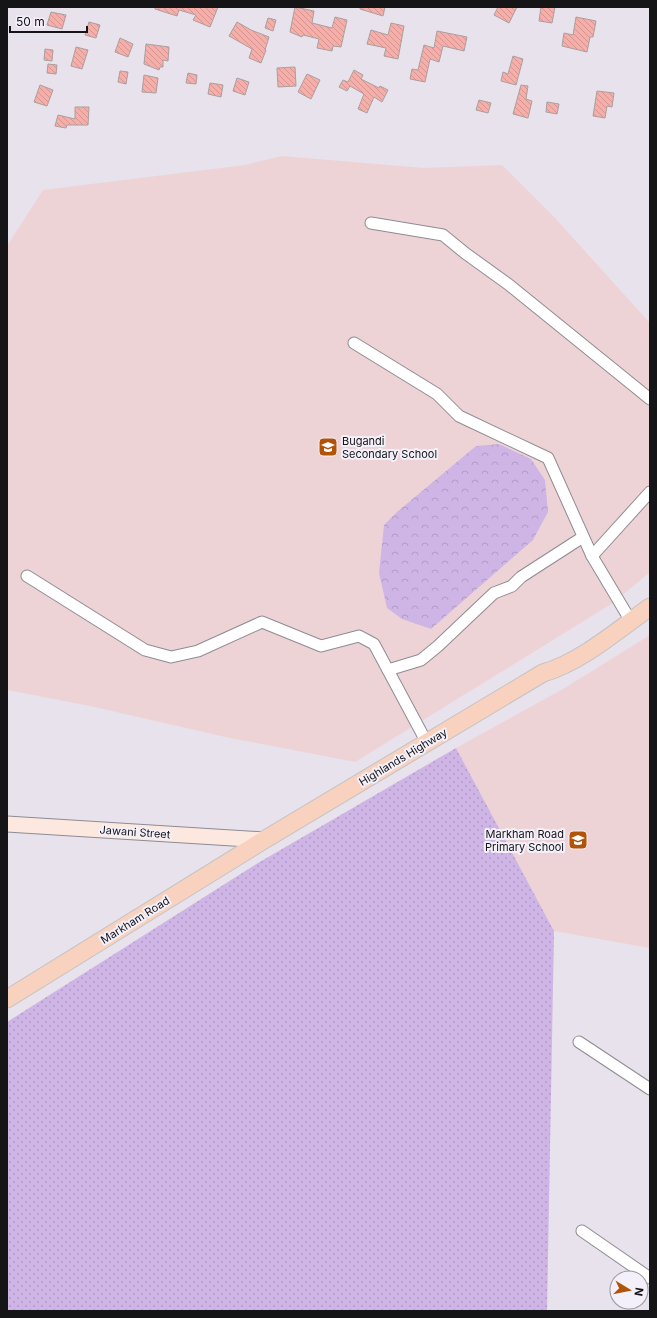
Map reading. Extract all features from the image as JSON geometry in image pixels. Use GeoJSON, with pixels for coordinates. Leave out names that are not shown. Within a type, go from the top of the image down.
{"type":"FeatureCollection","features":[{"type":"Feature","properties":{"kind":"main road","name":"Highlands Highway"},"geometry":{"type":"LineString","coordinates":[[543,673],[564,654],[626,614],[650,596]]}},
{"type":"Feature","properties":{"kind":"main road","name":"Highlands Highway"},"geometry":{"type":"LineString","coordinates":[[264,840],[543,673],[562,667],[572,661],[608,638],[650,607]]}},
{"type":"Feature","properties":{"kind":"main road","name":"Markham Road"},"geometry":{"type":"LineString","coordinates":[[7,999],[264,840]]}},
{"type":"Feature","properties":{"kind":"street"},"geometry":{"type":"LineString","coordinates":[[370,223],[443,235],[508,284],[650,398]]}},
{"type":"Feature","properties":{"kind":"street"},"geometry":{"type":"LineString","coordinates":[[354,343],[436,394],[459,416],[548,458],[592,556],[626,614]]}},
{"type":"Feature","properties":{"kind":"street"},"geometry":{"type":"LineString","coordinates":[[592,556],[650,492]]}},
{"type":"Feature","properties":{"kind":"street"},"geometry":{"type":"LineString","coordinates":[[388,670],[421,660],[494,593],[512,586],[521,577],[583,537]]}},
{"type":"Feature","properties":{"kind":"street"},"geometry":{"type":"LineString","coordinates":[[27,576],[145,650],[171,657],[198,652],[262,622],[321,646],[359,636],[374,644],[427,743]]}},
{"type":"Feature","properties":{"kind":"street","name":"Jawani Street"},"geometry":{"type":"LineString","coordinates":[[7,824],[264,840]]}},
{"type":"Feature","properties":{"kind":"street"},"geometry":{"type":"LineString","coordinates":[[579,1042],[650,1089]]}},
{"type":"Feature","properties":{"kind":"street"},"geometry":{"type":"LineString","coordinates":[[582,1231],[650,1278]]}},
{"type":"Feature","properties":{"kind":"shaded area","name":"Bugandi Secondary School"},"geometry":{"type":"Polygon","coordinates":[[[282,156],[424,168],[502,165],[555,218],[650,323],[650,572],[613,603],[355,762],[230,738],[90,706],[7,690],[7,246],[43,190],[245,165],[282,156]]]}},
{"type":"Feature","properties":{"kind":"shaded area","name":"Markham Road Primary School"},"geometry":{"type":"Polygon","coordinates":[[[650,635],[650,948],[554,931],[456,748],[563,689],[650,635]]]}},
{"type":"Feature","properties":{"kind":"green space"},"geometry":{"type":"Polygon","coordinates":[[[499,444],[531,459],[545,480],[548,512],[533,540],[431,629],[402,619],[387,608],[379,573],[384,525],[397,512],[476,446],[499,444]]]}},
{"type":"Feature","properties":{"kind":"green space"},"geometry":{"type":"Polygon","coordinates":[[[456,748],[554,931],[547,1311],[7,1311],[7,1022],[258,863],[456,748]]]}},
{"type":"Feature","properties":{"kind":"building"},"geometry":{"type":"Polygon","coordinates":[[[155,7],[218,7],[210,27],[193,20],[196,15],[179,10],[177,16],[155,9],[155,7]]]}},
{"type":"Feature","properties":{"kind":"building"},"geometry":{"type":"Polygon","coordinates":[[[295,7],[314,11],[312,23],[332,28],[335,17],[347,20],[341,47],[333,46],[332,51],[317,48],[319,39],[303,35],[302,37],[290,32],[295,7]]]}},
{"type":"Feature","properties":{"kind":"building"},"geometry":{"type":"Polygon","coordinates":[[[360,7],[385,7],[383,16],[360,9],[360,7]]]}},
{"type":"Feature","properties":{"kind":"building"},"geometry":{"type":"Polygon","coordinates":[[[498,7],[517,7],[509,23],[494,15],[498,7]]]}},
{"type":"Feature","properties":{"kind":"building"},"geometry":{"type":"Polygon","coordinates":[[[541,7],[555,7],[552,23],[539,21],[541,7]]]}},
{"type":"Feature","properties":{"kind":"building"},"geometry":{"type":"Polygon","coordinates":[[[51,12],[66,15],[62,29],[47,25],[51,12]]]}},
{"type":"Feature","properties":{"kind":"building"},"geometry":{"type":"Polygon","coordinates":[[[576,17],[596,21],[593,37],[590,37],[587,52],[562,46],[564,33],[573,35],[576,17]]]}},
{"type":"Feature","properties":{"kind":"building"},"geometry":{"type":"Polygon","coordinates":[[[268,18],[276,20],[273,31],[265,28],[268,18]]]}},
{"type":"Feature","properties":{"kind":"building"},"geometry":{"type":"Polygon","coordinates":[[[89,22],[100,25],[96,38],[85,35],[89,22]]]}},
{"type":"Feature","properties":{"kind":"building"},"geometry":{"type":"Polygon","coordinates":[[[237,22],[251,30],[269,37],[261,63],[249,58],[252,49],[229,36],[237,22]]]}},
{"type":"Feature","properties":{"kind":"building"},"geometry":{"type":"Polygon","coordinates":[[[391,23],[404,26],[398,59],[384,56],[386,48],[367,44],[371,30],[388,35],[391,23]]]}},
{"type":"Feature","properties":{"kind":"building"},"geometry":{"type":"Polygon","coordinates":[[[437,31],[467,37],[464,51],[443,46],[439,62],[430,59],[425,82],[410,79],[412,69],[418,70],[424,45],[434,48],[437,31]]]}},
{"type":"Feature","properties":{"kind":"building"},"geometry":{"type":"Polygon","coordinates":[[[120,38],[133,44],[128,57],[115,52],[120,38]]]}},
{"type":"Feature","properties":{"kind":"building"},"geometry":{"type":"Polygon","coordinates":[[[146,44],[169,47],[168,61],[163,60],[163,67],[160,67],[159,70],[144,64],[146,44]]]}},
{"type":"Feature","properties":{"kind":"building"},"geometry":{"type":"Polygon","coordinates":[[[76,47],[88,50],[82,69],[71,66],[76,47]]]}},
{"type":"Feature","properties":{"kind":"building"},"geometry":{"type":"Polygon","coordinates":[[[45,49],[53,50],[52,61],[44,60],[45,49]]]}},
{"type":"Feature","properties":{"kind":"building"},"geometry":{"type":"Polygon","coordinates":[[[513,56],[523,59],[516,85],[501,81],[503,72],[508,74],[513,56]]]}},
{"type":"Feature","properties":{"kind":"building"},"geometry":{"type":"Polygon","coordinates":[[[48,64],[57,65],[56,74],[47,73],[48,64]]]}},
{"type":"Feature","properties":{"kind":"building"},"geometry":{"type":"Polygon","coordinates":[[[295,67],[296,86],[278,87],[277,68],[295,67]]]}},
{"type":"Feature","properties":{"kind":"building"},"geometry":{"type":"Polygon","coordinates":[[[354,70],[363,75],[361,79],[379,88],[380,86],[388,90],[382,102],[374,97],[367,113],[358,109],[364,94],[350,86],[347,91],[339,87],[343,80],[348,82],[354,70]]]}},
{"type":"Feature","properties":{"kind":"building"},"geometry":{"type":"Polygon","coordinates":[[[120,71],[128,72],[126,84],[118,82],[120,71]]]}},
{"type":"Feature","properties":{"kind":"building"},"geometry":{"type":"Polygon","coordinates":[[[188,73],[197,75],[196,84],[186,83],[188,73]]]}},
{"type":"Feature","properties":{"kind":"building"},"geometry":{"type":"Polygon","coordinates":[[[307,74],[320,80],[311,99],[298,92],[307,74]]]}},
{"type":"Feature","properties":{"kind":"building"},"geometry":{"type":"Polygon","coordinates":[[[144,75],[158,78],[156,93],[142,92],[144,75]]]}},
{"type":"Feature","properties":{"kind":"building"},"geometry":{"type":"Polygon","coordinates":[[[237,78],[249,82],[245,95],[233,91],[237,78]]]}},
{"type":"Feature","properties":{"kind":"building"},"geometry":{"type":"Polygon","coordinates":[[[210,83],[223,85],[221,97],[208,94],[210,83]]]}},
{"type":"Feature","properties":{"kind":"building"},"geometry":{"type":"Polygon","coordinates":[[[40,85],[53,90],[47,106],[34,102],[40,85]]]}},
{"type":"Feature","properties":{"kind":"building"},"geometry":{"type":"Polygon","coordinates":[[[521,85],[528,86],[526,99],[532,101],[528,118],[513,114],[521,85]]]}},
{"type":"Feature","properties":{"kind":"building"},"geometry":{"type":"Polygon","coordinates":[[[597,91],[614,93],[612,107],[607,106],[605,118],[593,116],[597,91]]]}},
{"type":"Feature","properties":{"kind":"building"},"geometry":{"type":"Polygon","coordinates":[[[479,100],[491,103],[488,113],[476,110],[479,100]]]}},
{"type":"Feature","properties":{"kind":"building"},"geometry":{"type":"Polygon","coordinates":[[[547,102],[559,104],[557,114],[546,112],[547,102]]]}},
{"type":"Feature","properties":{"kind":"building"},"geometry":{"type":"Polygon","coordinates":[[[75,107],[89,107],[88,125],[67,125],[66,128],[55,126],[58,115],[75,119],[75,107]]]}},
{"type":"Feature","properties":{"kind":"place","name":"Bugandi Secondary School"},"geometry":{"type":"Point","coordinates":[328,447]}},
{"type":"Feature","properties":{"kind":"place","name":"Markham Road Primary School"},"geometry":{"type":"Point","coordinates":[578,840]}}]}
